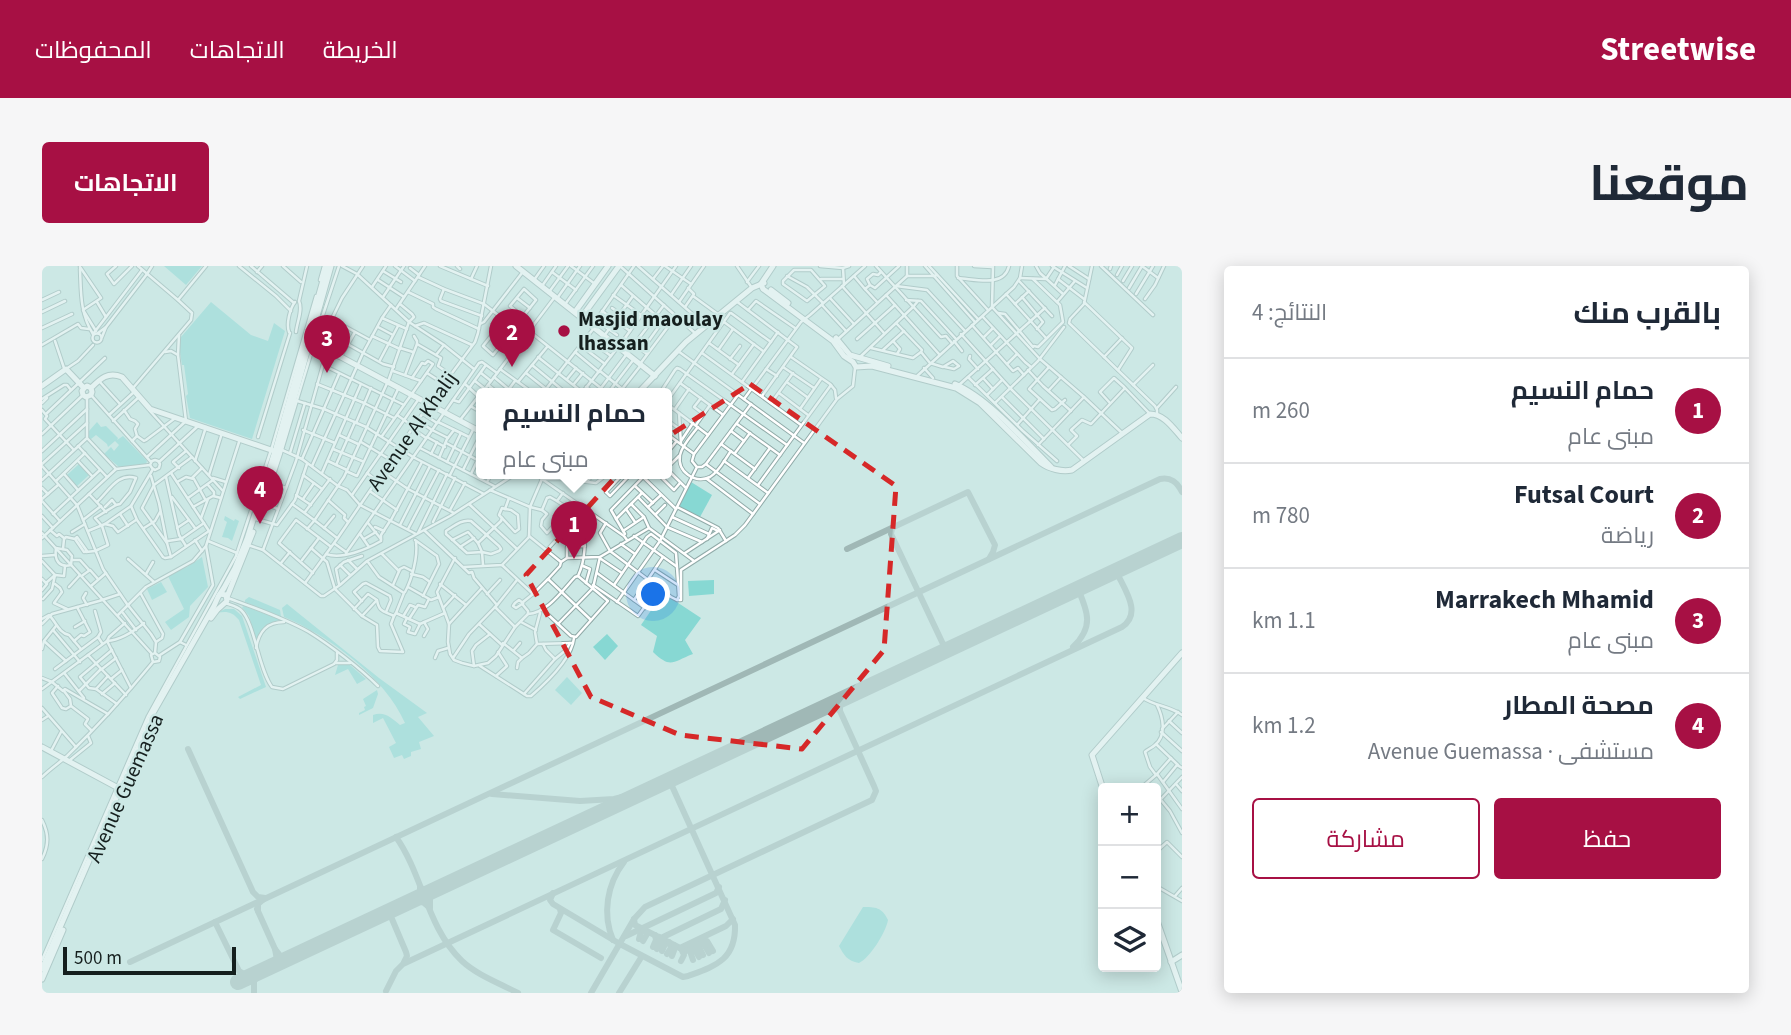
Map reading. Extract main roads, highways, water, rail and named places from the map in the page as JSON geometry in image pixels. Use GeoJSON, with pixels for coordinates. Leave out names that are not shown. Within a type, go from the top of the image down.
{"type":"FeatureCollection","features":[{"type":"Feature","properties":{"kind":"place","name":"Masjid maoulay lhassan"},"geometry":{"type":"Point","coordinates":[564,331]}},
{"type":"Feature","properties":{"kind":"place","name":"Futsal Court"},"geometry":{"type":"Point","coordinates":[512,367]}},
{"type":"Feature","properties":{"kind":"place","name":"Marrakech Mhamid"},"geometry":{"type":"Point","coordinates":[327,373]}},
{"type":"Feature","properties":{"kind":"place","name":"مصحة المطار"},"geometry":{"type":"Point","coordinates":[260,524]}},
{"type":"Feature","properties":{"kind":"place","name":"حمام النسيم"},"geometry":{"type":"Point","coordinates":[574,559]}}]}
